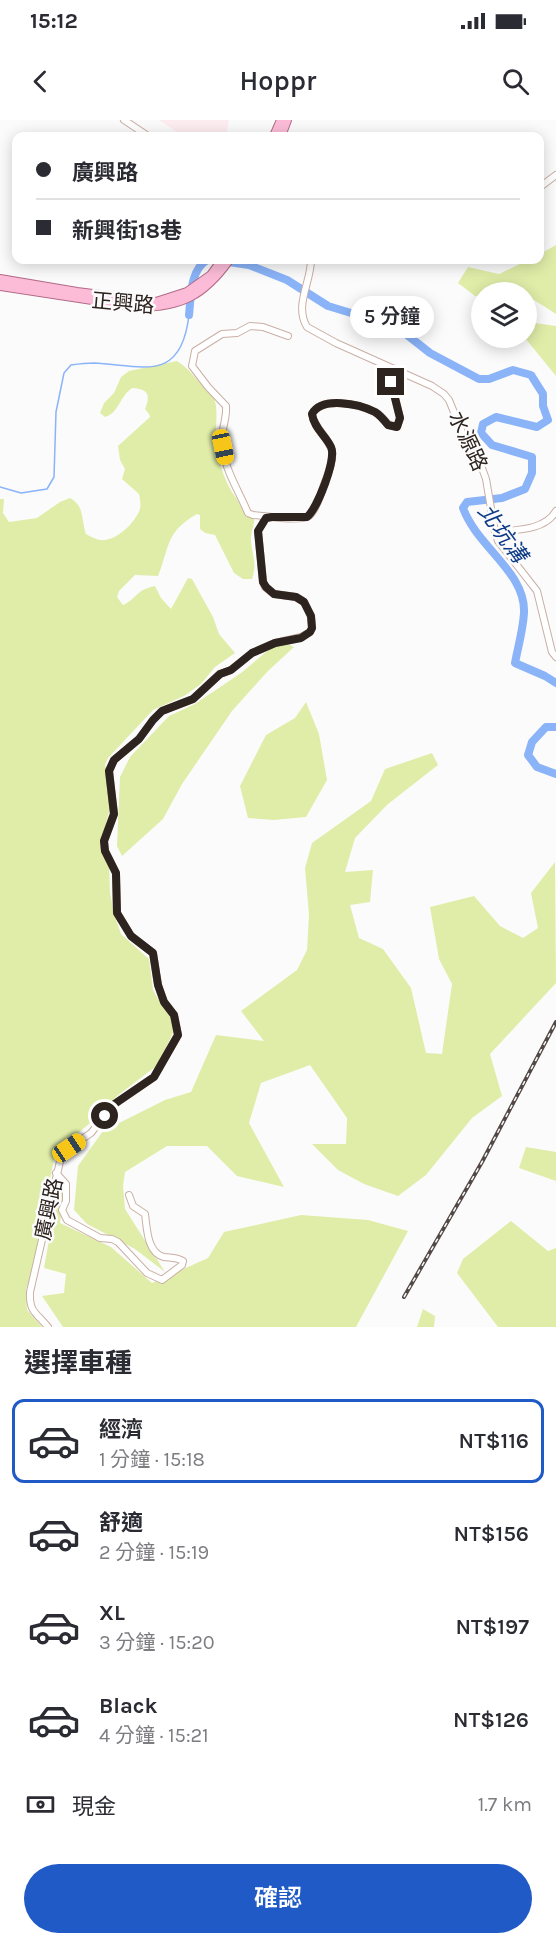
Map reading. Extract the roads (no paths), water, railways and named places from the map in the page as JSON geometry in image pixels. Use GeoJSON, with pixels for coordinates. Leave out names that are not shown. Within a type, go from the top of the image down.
{"type":"FeatureCollection","features":[{"type":"Feature","properties":{"kind":"main road","name":"正興路"},"geometry":{"type":"LineString","coordinates":[[0,286],[138,307],[161,307],[189,294],[222,264]]}},
{"type":"Feature","properties":{"kind":"main road","name":"正興路"},"geometry":{"type":"LineString","coordinates":[[0,279],[156,302],[200,292],[218,276],[223,264]]}},
{"type":"Feature","properties":{"kind":"street"},"geometry":{"type":"LineString","coordinates":[[124,120],[142,132]]}},
{"type":"Feature","properties":{"kind":"street","name":"水源路"},"geometry":{"type":"LineString","coordinates":[[310,264],[308,284],[303,298],[302,316],[310,330],[432,386],[444,394],[449,400],[468,447],[482,468],[495,532]]}},
{"type":"Feature","properties":{"kind":"street"},"geometry":{"type":"LineString","coordinates":[[288,336],[263,327],[250,326],[237,333],[222,334],[194,354],[192,366],[226,406],[227,418],[222,438],[228,470],[249,513],[272,517],[307,517],[311,514],[321,493],[332,456],[332,450],[313,420],[312,414],[322,405],[342,403],[363,407],[381,417],[388,425],[397,427],[400,418],[391,382],[396,369]]}},
{"type":"Feature","properties":{"kind":"street"},"geometry":{"type":"LineString","coordinates":[[556,511],[548,520],[537,525],[495,532],[498,541],[537,591],[549,642],[556,657]]}},
{"type":"Feature","properties":{"kind":"street","name":"廣興路"},"geometry":{"type":"LineString","coordinates":[[48,1327],[35,1314],[29,1303],[61,1157],[69,1148],[91,1133],[113,1105],[154,1077],[178,1035],[174,1015],[164,1002],[158,985],[153,953],[131,936],[117,913],[116,873],[105,851],[104,841],[114,814],[109,771],[114,760],[139,739],[162,711],[193,699],[220,674],[231,670],[252,653],[275,643],[301,638],[310,632],[311,616],[304,602],[296,597],[274,594],[263,582],[258,531],[266,518],[272,517]]}},
{"type":"Feature","properties":{"kind":"street"},"geometry":{"type":"LineString","coordinates":[[56,1173],[64,1178],[66,1184],[66,1201],[62,1210],[67,1220],[100,1238],[118,1242],[147,1273],[162,1280],[182,1265],[183,1261],[157,1253],[149,1242],[145,1214],[133,1206],[129,1195]]}},
{"type":"Feature","properties":{"kind":"waterway","name":"北坑溝"},"geometry":{"type":"LineString","coordinates":[[189,315],[194,277],[201,264]]}},
{"type":"Feature","properties":{"kind":"waterway","name":"北坑溝"},"geometry":{"type":"LineString","coordinates":[[242,264],[287,280],[328,306],[397,327],[430,353],[479,379],[489,379],[513,370],[531,375],[543,394],[543,406],[548,420],[537,427],[496,417],[483,424],[481,433],[492,445],[532,457],[532,473],[525,489],[502,498],[467,502],[463,508],[479,535],[509,572],[523,598],[522,632],[515,663],[556,683]]}},
{"type":"Feature","properties":{"kind":"waterway","name":"北坑溝"},"geometry":{"type":"LineString","coordinates":[[0,487],[21,493],[47,489],[54,477],[56,412],[64,373],[71,365],[94,363],[144,367],[157,366],[169,361],[178,352],[185,337],[189,315]]}},
{"type":"Feature","properties":{"kind":"waterway","name":"北坑溝"},"geometry":{"type":"LineString","coordinates":[[556,727],[546,727],[532,742],[528,755],[537,767],[556,774]]}},
{"type":"Feature","properties":{"kind":"railway"},"geometry":{"type":"LineString","coordinates":[[404,1297],[482,1162],[556,1022]]}}]}
